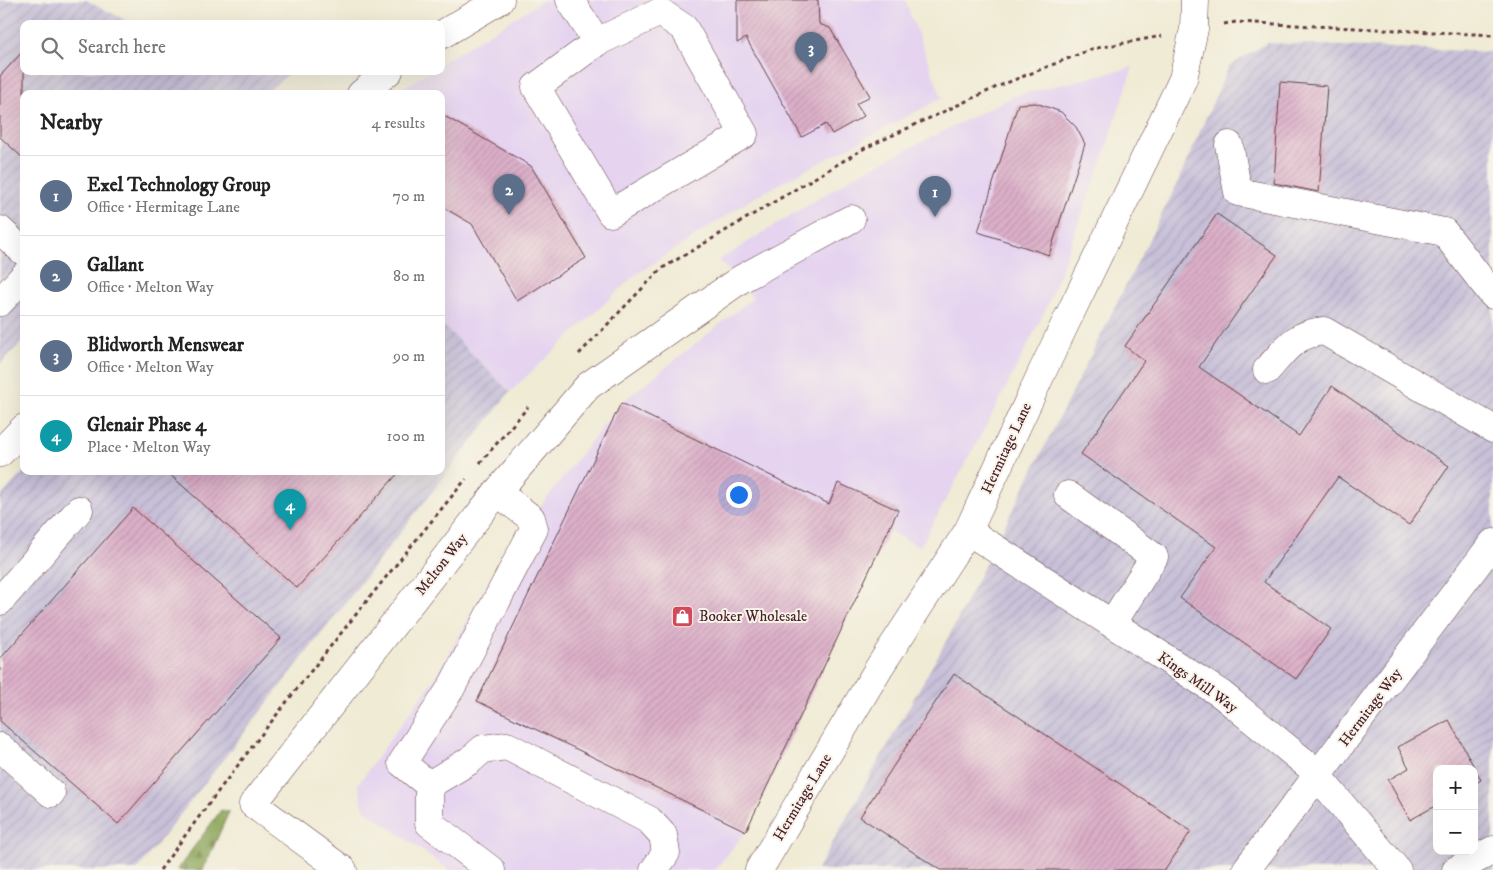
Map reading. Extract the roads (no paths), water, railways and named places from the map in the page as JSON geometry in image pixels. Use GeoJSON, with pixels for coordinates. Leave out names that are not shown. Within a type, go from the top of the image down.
{"type":"FeatureCollection","features":[{"type":"Feature","properties":{"kind":"street"},"geometry":{"type":"LineString","coordinates":[[445,33],[500,0]]}},
{"type":"Feature","properties":{"kind":"street"},"geometry":{"type":"LineString","coordinates":[[570,0],[597,42]]}},
{"type":"Feature","properties":{"kind":"street","name":"Hermitage Lane"},"geometry":{"type":"LineString","coordinates":[[758,870],[880,666],[968,531],[1183,79],[1194,29],[1195,0]]}},
{"type":"Feature","properties":{"kind":"street"},"geometry":{"type":"LineString","coordinates":[[660,12],[684,28],[744,134],[611,213],[536,87],[597,42],[660,12]]}},
{"type":"Feature","properties":{"kind":"street"},"geometry":{"type":"LineString","coordinates":[[366,90],[384,75]]}},
{"type":"Feature","properties":{"kind":"street"},"geometry":{"type":"LineString","coordinates":[[1229,145],[1238,192],[1444,232],[1493,295]]}},
{"type":"Feature","properties":{"kind":"street","name":"Melton Way"},"geometry":{"type":"LineString","coordinates":[[343,870],[253,804],[497,492],[588,386],[741,279],[851,219]]}},
{"type":"Feature","properties":{"kind":"street"},"geometry":{"type":"LineString","coordinates":[[0,230],[20,248]]}},
{"type":"Feature","properties":{"kind":"street"},"geometry":{"type":"LineString","coordinates":[[0,302],[20,280]]}},
{"type":"Feature","properties":{"kind":"street"},"geometry":{"type":"LineString","coordinates":[[1267,370],[1294,340],[1307,333],[1324,331],[1493,429]]}},
{"type":"Feature","properties":{"kind":"street"},"geometry":{"type":"LineString","coordinates":[[0,453],[20,432]]}},
{"type":"Feature","properties":{"kind":"street"},"geometry":{"type":"LineString","coordinates":[[429,785],[402,763],[451,688],[534,529],[531,518],[497,492]]}},
{"type":"Feature","properties":{"kind":"street"},"geometry":{"type":"LineString","coordinates":[[1068,495],[1154,557],[1112,624]]}},
{"type":"Feature","properties":{"kind":"street"},"geometry":{"type":"LineString","coordinates":[[0,601],[79,510]]}},
{"type":"Feature","properties":{"kind":"street","name":"Kings Mill Way"},"geometry":{"type":"LineString","coordinates":[[968,531],[1221,694],[1308,766],[1397,870]]}},
{"type":"Feature","properties":{"kind":"street","name":"Hermitage Way"},"geometry":{"type":"LineString","coordinates":[[1246,870],[1493,543]]}},
{"type":"Feature","properties":{"kind":"street"},"geometry":{"type":"LineString","coordinates":[[429,785],[470,761],[483,748],[507,746],[649,820],[663,835],[666,853],[654,870]]}},
{"type":"Feature","properties":{"kind":"street"},"geometry":{"type":"LineString","coordinates":[[0,747],[51,793]]}},
{"type":"Feature","properties":{"kind":"street"},"geometry":{"type":"LineString","coordinates":[[429,785],[429,823],[491,870]]}},
{"type":"Feature","properties":{"kind":"street"},"geometry":{"type":"LineString","coordinates":[[1456,870],[1493,850]]}},
{"type":"Feature","properties":{"kind":"place","name":"Blidworth Menswear"},"geometry":{"type":"Point","coordinates":[811,73]}},
{"type":"Feature","properties":{"kind":"place","name":"Gallant"},"geometry":{"type":"Point","coordinates":[509,215]}},
{"type":"Feature","properties":{"kind":"place","name":"Exel Technology Group"},"geometry":{"type":"Point","coordinates":[935,217]}},
{"type":"Feature","properties":{"kind":"place","name":"Glenair Phase 4"},"geometry":{"type":"Point","coordinates":[290,530]}},
{"type":"Feature","properties":{"kind":"place","name":"Booker Wholesale"},"geometry":{"type":"Point","coordinates":[683,616]}}]}
